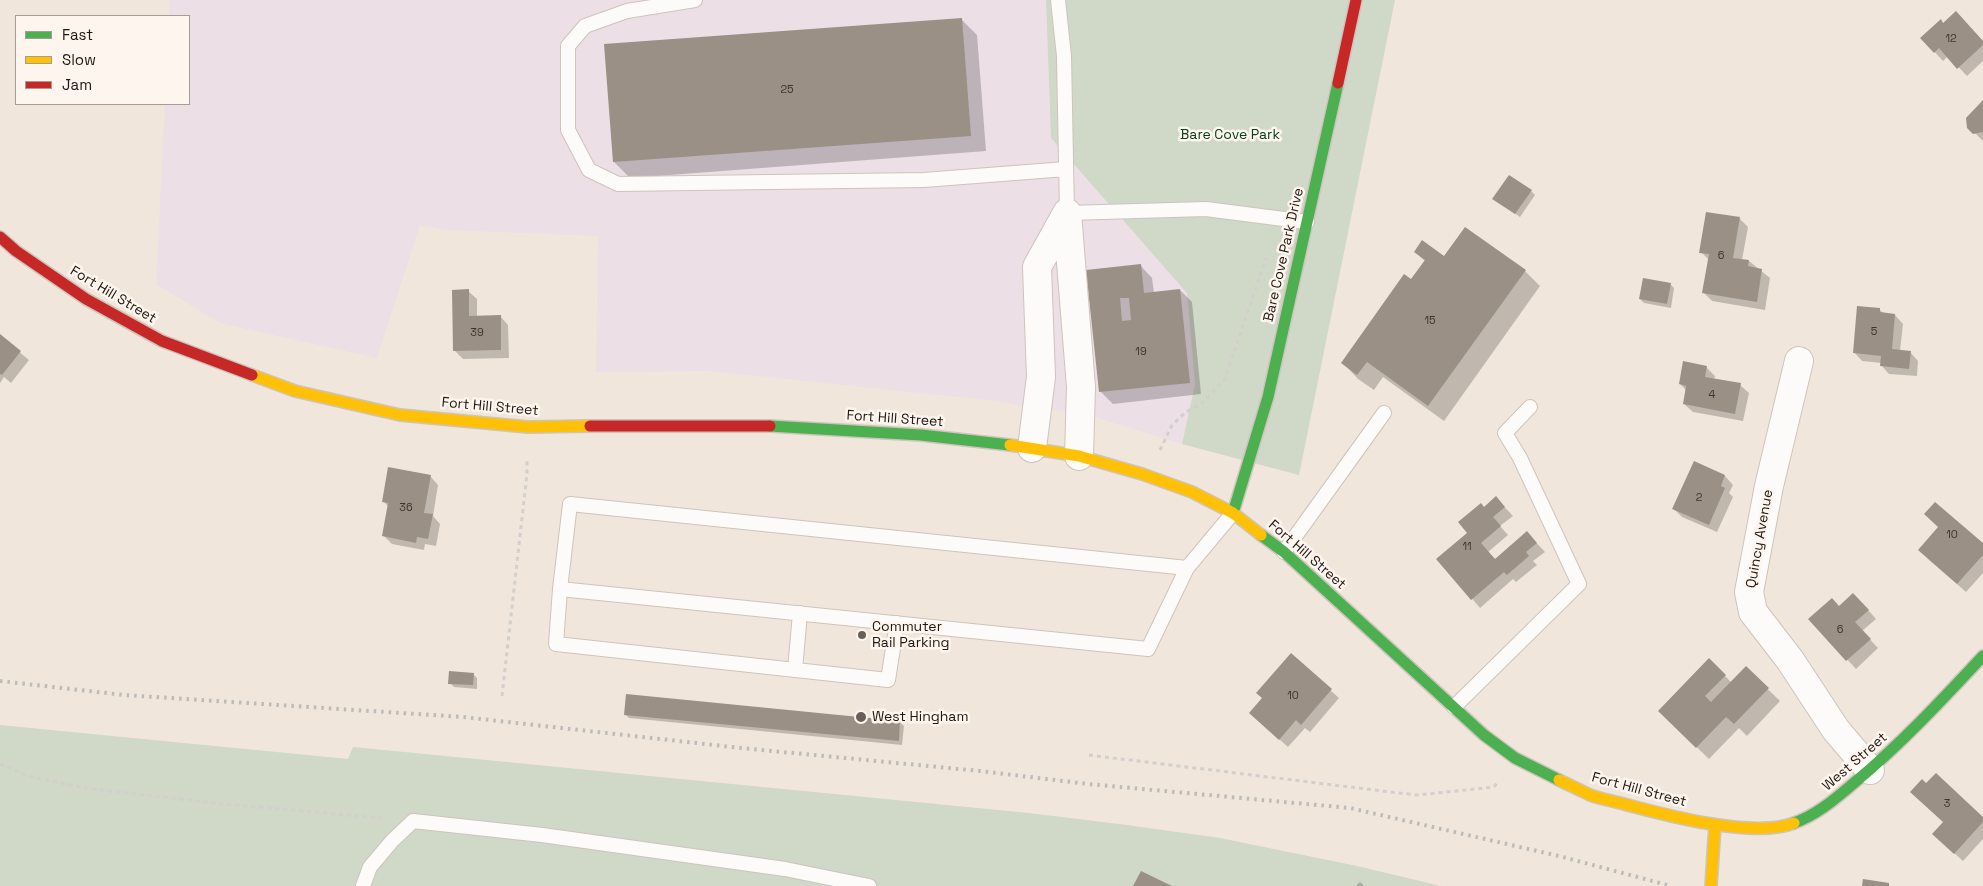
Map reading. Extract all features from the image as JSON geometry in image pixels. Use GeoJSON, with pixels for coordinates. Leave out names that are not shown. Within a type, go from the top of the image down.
{"type":"FeatureCollection","features":[{"type":"Feature","properties":{"kind":"main road","name":"Bare Cove Park Drive"},"geometry":{"type":"LineString","coordinates":[[1233,513],[1268,397],[1356,0]]}},
{"type":"Feature","properties":{"kind":"main road","name":"Fort Hill Street"},"geometry":{"type":"LineString","coordinates":[[0,237],[16,251],[86,299],[162,342],[296,391],[400,415],[528,427],[708,427],[759,425],[921,435],[1032,448],[1079,456],[1150,477],[1192,492],[1233,513],[1284,552],[1484,735],[1515,758],[1591,795],[1649,811],[1715,825]]}},
{"type":"Feature","properties":{"kind":"main road","name":"West Street"},"geometry":{"type":"LineString","coordinates":[[1715,825],[1759,828],[1787,826],[1805,820],[1830,803],[1912,732],[1983,656]]}},
{"type":"Feature","properties":{"kind":"main road"},"geometry":{"type":"LineString","coordinates":[[1711,886],[1715,825]]}},
{"type":"Feature","properties":{"kind":"street"},"geometry":{"type":"LineString","coordinates":[[1032,448],[1041,376],[1037,267],[1066,213]]}},
{"type":"Feature","properties":{"kind":"street"},"geometry":{"type":"LineString","coordinates":[[1066,213],[1082,387],[1079,456]]}},
{"type":"Feature","properties":{"kind":"street","name":"Quincy Avenue"},"geometry":{"type":"LineString","coordinates":[[1799,361],[1769,486],[1749,592],[1753,612],[1790,660],[1836,730],[1870,770]]}},
{"type":"Feature","properties":{"kind":"lane"},"geometry":{"type":"LineString","coordinates":[[695,0],[627,11],[585,26],[568,46],[568,130],[589,170],[618,184],[924,180],[1066,169]]}},
{"type":"Feature","properties":{"kind":"lane"},"geometry":{"type":"LineString","coordinates":[[1058,0],[1064,56],[1066,213],[1206,209],[1307,222]]}},
{"type":"Feature","properties":{"kind":"lane"},"geometry":{"type":"LineString","coordinates":[[1454,707],[1579,584],[1520,458],[1505,433],[1530,407]]}},
{"type":"Feature","properties":{"kind":"lane"},"geometry":{"type":"LineString","coordinates":[[1284,552],[1384,413]]}},
{"type":"Feature","properties":{"kind":"lane"},"geometry":{"type":"LineString","coordinates":[[897,623],[888,680],[556,644],[570,504],[1187,568]]}},
{"type":"Feature","properties":{"kind":"lane"},"geometry":{"type":"LineString","coordinates":[[560,589],[1148,649],[1187,568],[1233,513]]}},
{"type":"Feature","properties":{"kind":"lane"},"geometry":{"type":"LineString","coordinates":[[795,670],[800,613]]}},
{"type":"Feature","properties":{"kind":"lane"},"geometry":{"type":"LineString","coordinates":[[363,886],[370,867],[392,841],[413,821],[542,835],[785,869],[869,886]]}},
{"type":"Feature","properties":{"kind":"path"},"geometry":{"type":"LineString","coordinates":[[1150,477],[1172,425],[1186,412],[1201,404],[1225,379],[1280,219]]}},
{"type":"Feature","properties":{"kind":"path"},"geometry":{"type":"LineString","coordinates":[[502,696],[527,474],[528,427]]}},
{"type":"Feature","properties":{"kind":"path"},"geometry":{"type":"LineString","coordinates":[[1089,755],[1418,795],[1494,787],[1515,758]]}},
{"type":"Feature","properties":{"kind":"path"},"geometry":{"type":"LineString","coordinates":[[0,764],[28,776],[85,788],[214,803],[413,821]]}},
{"type":"Feature","properties":{"kind":"shaded area"},"geometry":{"type":"Polygon","coordinates":[[[170,0],[1046,0],[1051,138],[1188,293],[1195,384],[1182,444],[1092,416],[987,400],[710,371],[596,372],[598,236],[450,230],[420,225],[377,358],[220,323],[156,284],[165,105],[190,105],[190,15],[169,15],[170,0]]]}},
{"type":"Feature","properties":{"kind":"green space","name":"Bare Cove Park"},"geometry":{"type":"Polygon","coordinates":[[[1046,0],[1395,0],[1299,475],[1182,444],[1195,384],[1187,293],[1051,138],[1046,0]]]}},
{"type":"Feature","properties":{"kind":"green space"},"geometry":{"type":"Polygon","coordinates":[[[0,725],[348,759],[353,747],[1029,813],[1220,838],[1357,866],[1441,886],[0,886],[0,725]]]}},
{"type":"Feature","properties":{"kind":"building"},"geometry":{"type":"Polygon","coordinates":[[[1956,11],[1983,41],[1983,45],[1957,69],[1939,48],[1934,53],[1920,38],[1941,19],[1943,23],[1956,11]]]}},
{"type":"Feature","properties":{"kind":"building"},"geometry":{"type":"Polygon","coordinates":[[[962,18],[971,136],[613,162],[604,44],[962,18]]]}},
{"type":"Feature","properties":{"kind":"building"},"geometry":{"type":"Polygon","coordinates":[[[1983,100],[1983,132],[1973,134],[1967,128],[1966,118],[1983,100]]]}},
{"type":"Feature","properties":{"kind":"building"},"geometry":{"type":"Polygon","coordinates":[[[1509,175],[1532,190],[1515,214],[1492,199],[1509,175]]]}},
{"type":"Feature","properties":{"kind":"building"},"geometry":{"type":"Polygon","coordinates":[[[1706,212],[1740,217],[1733,258],[1749,260],[1748,266],[1762,269],[1757,302],[1702,293],[1709,254],[1699,253],[1706,212]]]}},
{"type":"Feature","properties":{"kind":"building"},"geometry":{"type":"Polygon","coordinates":[[[1465,227],[1526,270],[1428,406],[1367,362],[1357,375],[1341,363],[1404,274],[1411,279],[1425,260],[1414,252],[1422,240],[1444,256],[1465,227]]]}},
{"type":"Feature","properties":{"kind":"building"},"geometry":{"type":"Polygon","coordinates":[[[1141,264],[1144,293],[1180,289],[1190,383],[1099,392],[1086,270],[1141,264]],[[1120,298],[1122,321],[1131,320],[1129,298],[1120,298]]]}},
{"type":"Feature","properties":{"kind":"building"},"geometry":{"type":"Polygon","coordinates":[[[1643,278],[1671,283],[1667,304],[1639,299],[1643,278]]]}},
{"type":"Feature","properties":{"kind":"building"},"geometry":{"type":"Polygon","coordinates":[[[469,289],[469,316],[501,315],[501,350],[453,351],[452,290],[469,289]]]}},
{"type":"Feature","properties":{"kind":"building"},"geometry":{"type":"Polygon","coordinates":[[[1857,306],[1880,308],[1880,312],[1895,314],[1892,349],[1911,351],[1909,369],[1880,366],[1881,356],[1853,353],[1857,306]]]}},
{"type":"Feature","properties":{"kind":"building"},"geometry":{"type":"Polygon","coordinates":[[[0,334],[21,351],[2,375],[0,374],[0,334]]]}},
{"type":"Feature","properties":{"kind":"building"},"geometry":{"type":"Polygon","coordinates":[[[1683,361],[1707,366],[1705,377],[1741,383],[1735,414],[1683,404],[1686,386],[1679,384],[1683,361]]]}},
{"type":"Feature","properties":{"kind":"building"},"geometry":{"type":"Polygon","coordinates":[[[1694,461],[1725,475],[1721,486],[1725,488],[1709,525],[1672,509],[1694,461]]]}},
{"type":"Feature","properties":{"kind":"building"},"geometry":{"type":"Polygon","coordinates":[[[388,467],[431,475],[424,513],[433,514],[428,539],[417,537],[416,543],[382,536],[388,503],[382,502],[388,467]]]}},
{"type":"Feature","properties":{"kind":"building"},"geometry":{"type":"Polygon","coordinates":[[[1496,496],[1505,507],[1493,517],[1501,526],[1481,543],[1495,559],[1527,531],[1537,543],[1526,552],[1529,556],[1507,575],[1504,572],[1471,600],[1436,559],[1467,533],[1458,522],[1481,503],[1484,507],[1496,496]]]}},
{"type":"Feature","properties":{"kind":"building"},"geometry":{"type":"Polygon","coordinates":[[[1935,502],[1983,543],[1983,555],[1957,584],[1918,550],[1938,527],[1924,514],[1935,502]]]}},
{"type":"Feature","properties":{"kind":"building"},"geometry":{"type":"Polygon","coordinates":[[[1853,593],[1869,610],[1855,622],[1871,639],[1846,661],[1808,619],[1832,598],[1839,606],[1853,593]]]}},
{"type":"Feature","properties":{"kind":"building"},"geometry":{"type":"Polygon","coordinates":[[[1291,653],[1332,689],[1301,725],[1296,720],[1279,740],[1249,713],[1262,698],[1256,693],[1291,653]]]}},
{"type":"Feature","properties":{"kind":"building"},"geometry":{"type":"Polygon","coordinates":[[[1709,658],[1726,675],[1705,696],[1711,702],[1746,666],[1769,688],[1734,724],[1726,717],[1696,748],[1658,711],[1709,658]]]}},
{"type":"Feature","properties":{"kind":"building"},"geometry":{"type":"Polygon","coordinates":[[[449,671],[474,673],[473,685],[448,684],[449,671]]]}},
{"type":"Feature","properties":{"kind":"building"},"geometry":{"type":"Polygon","coordinates":[[[626,694],[900,721],[899,741],[624,715],[626,694]]]}},
{"type":"Feature","properties":{"kind":"building"},"geometry":{"type":"Polygon","coordinates":[[[1936,773],[1983,817],[1983,822],[1954,854],[1932,834],[1943,822],[1910,792],[1922,779],[1926,783],[1936,773]]]}},
{"type":"Feature","properties":{"kind":"building"},"geometry":{"type":"Polygon","coordinates":[[[1141,871],[1172,886],[1133,886],[1141,871]]]}},
{"type":"Feature","properties":{"kind":"building"},"geometry":{"type":"Polygon","coordinates":[[[1863,879],[1889,883],[1889,886],[1862,886],[1863,879]]]}},
{"type":"Feature","properties":{"kind":"railway"},"geometry":{"type":"LineString","coordinates":[[0,681],[124,695],[463,717],[1088,784],[1350,808],[1559,856],[1671,886]]}},
{"type":"Feature","properties":{"kind":"traffic: fast"},"geometry":{"type":"LineString","coordinates":[[1233,513],[1268,397],[1338,83]]}},
{"type":"Feature","properties":{"kind":"traffic: fast"},"geometry":{"type":"LineString","coordinates":[[770,426],[921,435],[1010,445]]}},
{"type":"Feature","properties":{"kind":"traffic: fast"},"geometry":{"type":"LineString","coordinates":[[1261,535],[1284,552],[1484,735],[1515,758],[1559,780]]}},
{"type":"Feature","properties":{"kind":"traffic: fast"},"geometry":{"type":"LineString","coordinates":[[1794,823],[1826,806],[1888,753],[1983,656]]}},
{"type":"Feature","properties":{"kind":"traffic: slow"},"geometry":{"type":"LineString","coordinates":[[252,375],[295,391],[400,415],[528,427],[590,426]]}},
{"type":"Feature","properties":{"kind":"traffic: slow"},"geometry":{"type":"LineString","coordinates":[[1010,445],[1079,456],[1142,474],[1192,492],[1233,513],[1261,535]]}},
{"type":"Feature","properties":{"kind":"traffic: slow"},"geometry":{"type":"LineString","coordinates":[[1559,780],[1598,798],[1709,824],[1756,828],[1777,827],[1794,823]]}},
{"type":"Feature","properties":{"kind":"traffic: slow"},"geometry":{"type":"LineString","coordinates":[[1711,886],[1715,825]]}},
{"type":"Feature","properties":{"kind":"traffic: jam"},"geometry":{"type":"LineString","coordinates":[[1338,83],[1356,0]]}},
{"type":"Feature","properties":{"kind":"traffic: jam"},"geometry":{"type":"LineString","coordinates":[[0,237],[16,251],[86,299],[162,341],[252,375]]}},
{"type":"Feature","properties":{"kind":"traffic: jam"},"geometry":{"type":"LineString","coordinates":[[590,426],[770,426]]}},
{"type":"Feature","properties":{"kind":"place","name":"Commuter Rail Parking"},"geometry":{"type":"Point","coordinates":[862,635]}},
{"type":"Feature","properties":{"kind":"place","name":"West Hingham"},"geometry":{"type":"Point","coordinates":[861,717]}}]}
